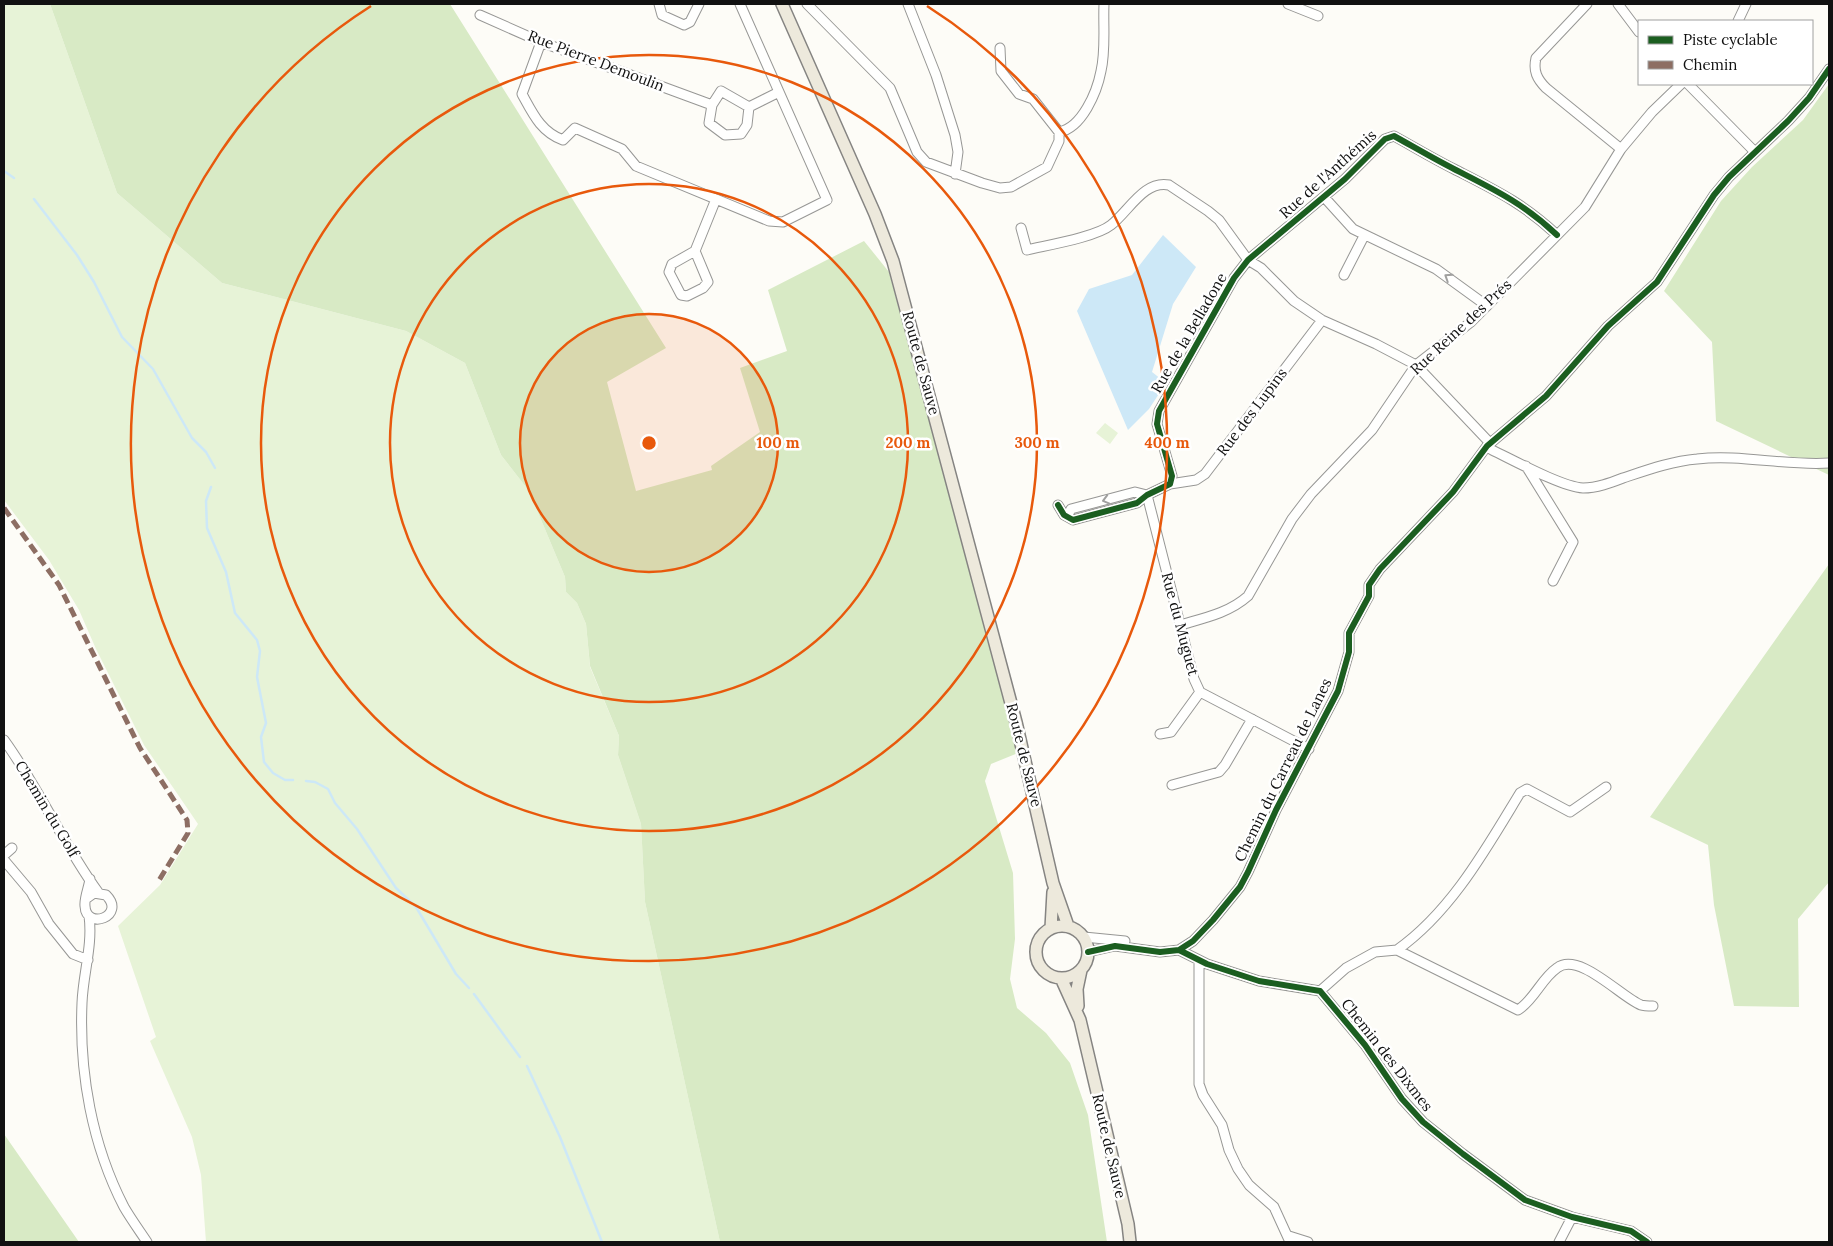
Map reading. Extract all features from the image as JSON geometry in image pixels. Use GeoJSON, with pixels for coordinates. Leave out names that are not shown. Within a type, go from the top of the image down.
{"type":"FeatureCollection","features":[{"type":"Feature","properties":{"kind":"main road","name":"Route de Sauve"},"geometry":{"type":"LineString","coordinates":[[782,4],[875,214],[893,261],[1016,722],[1053,883],[1068,926]]}},
{"type":"Feature","properties":{"kind":"main road","name":"Route de Sauve"},"geometry":{"type":"LineString","coordinates":[[1051,928],[1053,883]]}},
{"type":"Feature","properties":{"kind":"main road"},"geometry":{"type":"LineString","coordinates":[[1068,926],[1080,932],[1088,952],[1085,965],[1081,970],[1075,975],[1061,978],[1046,972],[1037,957],[1039,940],[1051,928],[1068,926]]}},
{"type":"Feature","properties":{"kind":"main road","name":"Route de Sauve"},"geometry":{"type":"LineString","coordinates":[[1081,970],[1077,989],[1080,1020],[1126,1214],[1130,1242]]}},
{"type":"Feature","properties":{"kind":"main road","name":"Route de Sauve"},"geometry":{"type":"LineString","coordinates":[[1061,978],[1080,1020]]}},
{"type":"Feature","properties":{"kind":"street"},"geometry":{"type":"LineString","coordinates":[[659,4],[662,15],[684,25],[690,22],[699,4]]}},
{"type":"Feature","properties":{"kind":"street"},"geometry":{"type":"LineString","coordinates":[[541,42],[522,94],[537,122],[552,136],[563,140],[576,128],[622,148],[636,166],[769,221],[783,222],[826,200],[740,4]]}},
{"type":"Feature","properties":{"kind":"street"},"geometry":{"type":"LineString","coordinates":[[807,4],[890,88],[917,152],[926,162],[955,174],[1000,188],[1011,187],[1047,167],[1059,141],[1059,132],[1033,98],[1019,94],[1001,72],[1000,48]]}},
{"type":"Feature","properties":{"kind":"street"},"geometry":{"type":"LineString","coordinates":[[908,4],[936,75],[955,135],[958,152],[955,174]]}},
{"type":"Feature","properties":{"kind":"street"},"geometry":{"type":"LineString","coordinates":[[1059,132],[1072,128],[1090,103],[1102,70],[1104,4]]}},
{"type":"Feature","properties":{"kind":"street"},"geometry":{"type":"LineString","coordinates":[[1288,4],[1318,16]]}},
{"type":"Feature","properties":{"kind":"street"},"geometry":{"type":"LineString","coordinates":[[1587,4],[1536,58],[1534,68],[1539,81],[1546,88],[1621,148]]}},
{"type":"Feature","properties":{"kind":"street"},"geometry":{"type":"LineString","coordinates":[[1618,4],[1638,31]]}},
{"type":"Feature","properties":{"kind":"street"},"geometry":{"type":"LineString","coordinates":[[1738,20],[1746,4]]}},
{"type":"Feature","properties":{"kind":"street","name":"Rue Pierre Demoulin"},"geometry":{"type":"LineString","coordinates":[[480,15],[541,42],[712,105]]}},
{"type":"Feature","properties":{"kind":"street","name":"Chemin du Carreau de Lanes"},"geometry":{"type":"LineString","coordinates":[[1179,950],[1193,942],[1240,887],[1276,810],[1338,691],[1349,652],[1350,633],[1369,596],[1369,585],[1380,569],[1453,492],[1489,444],[1546,396],[1608,326],[1656,282],[1714,195],[1809,98],[1829,69]]}},
{"type":"Feature","properties":{"kind":"street","name":"Rue Reine des Prés"},"geometry":{"type":"LineString","coordinates":[[1180,625],[1224,612],[1238,605],[1248,596],[1297,513],[1311,494],[1372,430],[1416,365],[1471,322],[1585,207],[1621,148],[1652,112],[1680,85]]}},
{"type":"Feature","properties":{"kind":"street"},"geometry":{"type":"LineString","coordinates":[[1689,85],[1755,152]]}},
{"type":"Feature","properties":{"kind":"street"},"geometry":{"type":"LineString","coordinates":[[721,90],[749,106],[746,125],[741,134],[726,135],[709,123],[712,105],[721,90]]}},
{"type":"Feature","properties":{"kind":"street"},"geometry":{"type":"LineString","coordinates":[[749,106],[779,92]]}},
{"type":"Feature","properties":{"kind":"street","name":"Rue de l'Anthémis"},"geometry":{"type":"LineString","coordinates":[[1248,260],[1324,197],[1385,138],[1394,136],[1454,169],[1497,189],[1537,216],[1557,235]]}},
{"type":"Feature","properties":{"kind":"street"},"geometry":{"type":"LineString","coordinates":[[1021,228],[1027,250],[1103,231],[1149,187],[1163,184],[1169,185],[1219,220],[1248,260],[1260,268],[1294,301],[1322,320],[1376,344],[1416,365],[1489,444],[1492,450],[1547,477],[1581,488],[1600,486],[1662,466],[1697,458],[1756,458],[1802,464],[1829,463]]}},
{"type":"Feature","properties":{"kind":"street"},"geometry":{"type":"LineString","coordinates":[[1324,197],[1343,221],[1364,236],[1436,269],[1487,306]]}},
{"type":"Feature","properties":{"kind":"street"},"geometry":{"type":"LineString","coordinates":[[695,251],[708,282],[703,288],[687,296],[681,294],[669,272],[672,264],[695,251],[716,199]]}},
{"type":"Feature","properties":{"kind":"street"},"geometry":{"type":"LineString","coordinates":[[1344,275],[1364,236]]}},
{"type":"Feature","properties":{"kind":"street","name":"Rue de la Belladone"},"geometry":{"type":"LineString","coordinates":[[1170,484],[1172,476],[1157,424],[1159,411],[1234,278],[1248,260]]}},
{"type":"Feature","properties":{"kind":"street","name":"Rue des Lupins"},"geometry":{"type":"LineString","coordinates":[[1170,484],[1196,480],[1205,474],[1322,320]]}},
{"type":"Feature","properties":{"kind":"street"},"geometry":{"type":"LineString","coordinates":[[1526,466],[1572,542],[1553,581]]}},
{"type":"Feature","properties":{"kind":"street"},"geometry":{"type":"LineString","coordinates":[[1058,505],[1064,515],[1068,515],[1073,520],[1137,503],[1147,495],[1170,484]]}},
{"type":"Feature","properties":{"kind":"street","name":"Rue du Muguet"},"geometry":{"type":"LineString","coordinates":[[1147,495],[1194,679],[1200,692],[1309,749]]}},
{"type":"Feature","properties":{"kind":"street"},"geometry":{"type":"LineString","coordinates":[[1160,734],[1171,732],[1200,692]]}},
{"type":"Feature","properties":{"kind":"street"},"geometry":{"type":"LineString","coordinates":[[1172,785],[1219,772],[1226,765],[1252,719]]}},
{"type":"Feature","properties":{"kind":"street","name":"Chemin du Golf"},"geometry":{"type":"LineString","coordinates":[[4,740],[26,771],[66,844],[98,892]]}},
{"type":"Feature","properties":{"kind":"street"},"geometry":{"type":"LineString","coordinates":[[1084,938],[1124,941],[1160,952],[1179,950],[1199,960],[1259,981],[1320,991],[1346,968],[1375,952],[1397,950],[1416,936],[1465,879],[1520,793],[1527,789],[1570,812],[1606,787]]}},
{"type":"Feature","properties":{"kind":"street"},"geometry":{"type":"LineString","coordinates":[[4,855],[12,848]]}},
{"type":"Feature","properties":{"kind":"street"},"geometry":{"type":"LineString","coordinates":[[4,860],[31,892],[49,924],[73,954],[88,960]]}},
{"type":"Feature","properties":{"kind":"street"},"geometry":{"type":"LineString","coordinates":[[90,879],[85,907],[89,916],[90,932],[82,1013],[83,1057],[87,1094],[98,1140],[110,1176],[124,1208],[147,1242]]}},
{"type":"Feature","properties":{"kind":"street"},"geometry":{"type":"LineString","coordinates":[[87,898],[98,892],[106,895],[112,905],[108,915],[98,920],[90,932]]}},
{"type":"Feature","properties":{"kind":"street"},"geometry":{"type":"LineString","coordinates":[[89,916],[98,920]]}},
{"type":"Feature","properties":{"kind":"street"},"geometry":{"type":"LineString","coordinates":[[1088,952],[1115,946],[1147,949]]}},
{"type":"Feature","properties":{"kind":"street"},"geometry":{"type":"LineString","coordinates":[[1397,950],[1518,1010],[1528,1003],[1556,968],[1566,964],[1579,967],[1594,974],[1641,1005],[1653,1006]]}},
{"type":"Feature","properties":{"kind":"street"},"geometry":{"type":"LineString","coordinates":[[1199,960],[1199,1084],[1203,1095],[1222,1125],[1228,1150],[1249,1185],[1274,1207],[1289,1239],[1308,1242]]}},
{"type":"Feature","properties":{"kind":"street","name":"Chemin des Dixmes"},"geometry":{"type":"LineString","coordinates":[[1320,991],[1365,1045],[1402,1099],[1423,1122],[1525,1200],[1572,1217],[1631,1231],[1646,1242]]}},
{"type":"Feature","properties":{"kind":"street"},"geometry":{"type":"LineString","coordinates":[[1559,1242],[1572,1217]]}},
{"type":"Feature","properties":{"kind":"green space"},"geometry":{"type":"Polygon","coordinates":[[[4,4],[50,4],[117,193],[222,283],[406,331],[465,363],[501,455],[529,491],[565,577],[566,592],[577,603],[586,624],[590,667],[619,736],[618,755],[641,824],[645,902],[720,1242],[206,1242],[201,1175],[192,1137],[150,1041],[156,1037],[118,926],[160,885],[198,824],[144,745],[96,649],[79,610],[49,560],[4,500],[4,4]]]}},
{"type":"Feature","properties":{"kind":"green space"},"geometry":{"type":"Polygon","coordinates":[[[50,4],[450,4],[666,348],[607,382],[636,491],[712,470],[711,466],[760,432],[740,368],[787,351],[768,290],[864,241],[889,272],[1018,753],[991,764],[985,781],[1013,873],[1015,939],[1010,979],[1017,1008],[1046,1033],[1070,1063],[1088,1115],[1107,1242],[720,1242],[645,902],[641,824],[618,755],[619,736],[590,666],[586,624],[577,603],[566,592],[565,577],[529,491],[501,455],[465,363],[406,331],[222,283],[117,193],[50,4]]]}},
{"type":"Feature","properties":{"kind":"green space"},"geometry":{"type":"Polygon","coordinates":[[[1829,84],[1829,475],[1716,421],[1712,342],[1664,291],[1721,201],[1752,167],[1803,120],[1829,84]]]}},
{"type":"Feature","properties":{"kind":"green space"},"geometry":{"type":"Polygon","coordinates":[[[1105,423],[1118,433],[1110,444],[1096,433],[1105,423]]]}},
{"type":"Feature","properties":{"kind":"green space"},"geometry":{"type":"Polygon","coordinates":[[[1829,564],[1829,882],[1798,919],[1799,1007],[1734,1006],[1714,905],[1708,845],[1650,817],[1829,564]]]}},
{"type":"Feature","properties":{"kind":"green space"},"geometry":{"type":"Polygon","coordinates":[[[4,1134],[79,1242],[4,1242],[4,1134]]]}},
{"type":"Feature","properties":{"kind":"water"},"geometry":{"type":"Polygon","coordinates":[[[1163,235],[1196,267],[1173,304],[1152,372],[1166,383],[1149,409],[1128,430],[1077,311],[1089,289],[1132,275],[1163,235]]]}},
{"type":"Feature","properties":{"kind":"waterway"},"geometry":{"type":"LineString","coordinates":[[4,171],[14,178]]}},
{"type":"Feature","properties":{"kind":"waterway"},"geometry":{"type":"LineString","coordinates":[[34,199],[77,255],[94,282],[122,337],[153,369],[192,438],[206,452],[215,468]]}},
{"type":"Feature","properties":{"kind":"waterway"},"geometry":{"type":"LineString","coordinates":[[211,487],[206,501],[207,528],[226,572],[235,613],[257,640],[260,651],[257,677],[266,723],[261,737],[264,762],[273,773],[285,780],[293,780]]}},
{"type":"Feature","properties":{"kind":"waterway"},"geometry":{"type":"LineString","coordinates":[[306,781],[315,782],[328,789],[335,803],[357,829],[396,888],[416,907],[456,974],[469,988]]}},
{"type":"Feature","properties":{"kind":"waterway"},"geometry":{"type":"LineString","coordinates":[[474,994],[520,1057]]}},
{"type":"Feature","properties":{"kind":"waterway"},"geometry":{"type":"LineString","coordinates":[[527,1066],[560,1137],[602,1242]]}},
{"type":"Feature","properties":{"kind":"marked path"},"geometry":{"type":"LineString","coordinates":[[4,508],[59,585],[140,748],[187,820],[188,833],[158,882]]}},
{"type":"Feature","properties":{"kind":"cycle path"},"geometry":{"type":"LineString","coordinates":[[1179,950],[1193,941],[1213,920],[1240,887],[1248,872],[1276,810],[1338,691],[1349,652],[1349,633],[1369,596],[1369,585],[1380,569],[1453,492],[1487,446],[1546,396],[1608,326],[1657,282],[1714,195],[1729,177],[1788,121],[1809,98],[1829,69]]}},
{"type":"Feature","properties":{"kind":"cycle path"},"geometry":{"type":"LineString","coordinates":[[1058,505],[1064,515],[1073,520],[1137,503],[1147,495],[1170,484],[1172,476],[1157,424],[1159,411],[1234,278],[1248,260],[1345,179],[1385,139],[1394,136],[1496,191],[1532,214],[1557,235]]}},
{"type":"Feature","properties":{"kind":"cycle path"},"geometry":{"type":"LineString","coordinates":[[1088,952],[1115,946],[1160,952],[1179,950],[1207,964],[1259,981],[1320,991],[1365,1045],[1402,1099],[1423,1122],[1463,1154],[1525,1200],[1572,1217],[1631,1231],[1647,1242]]}}]}
